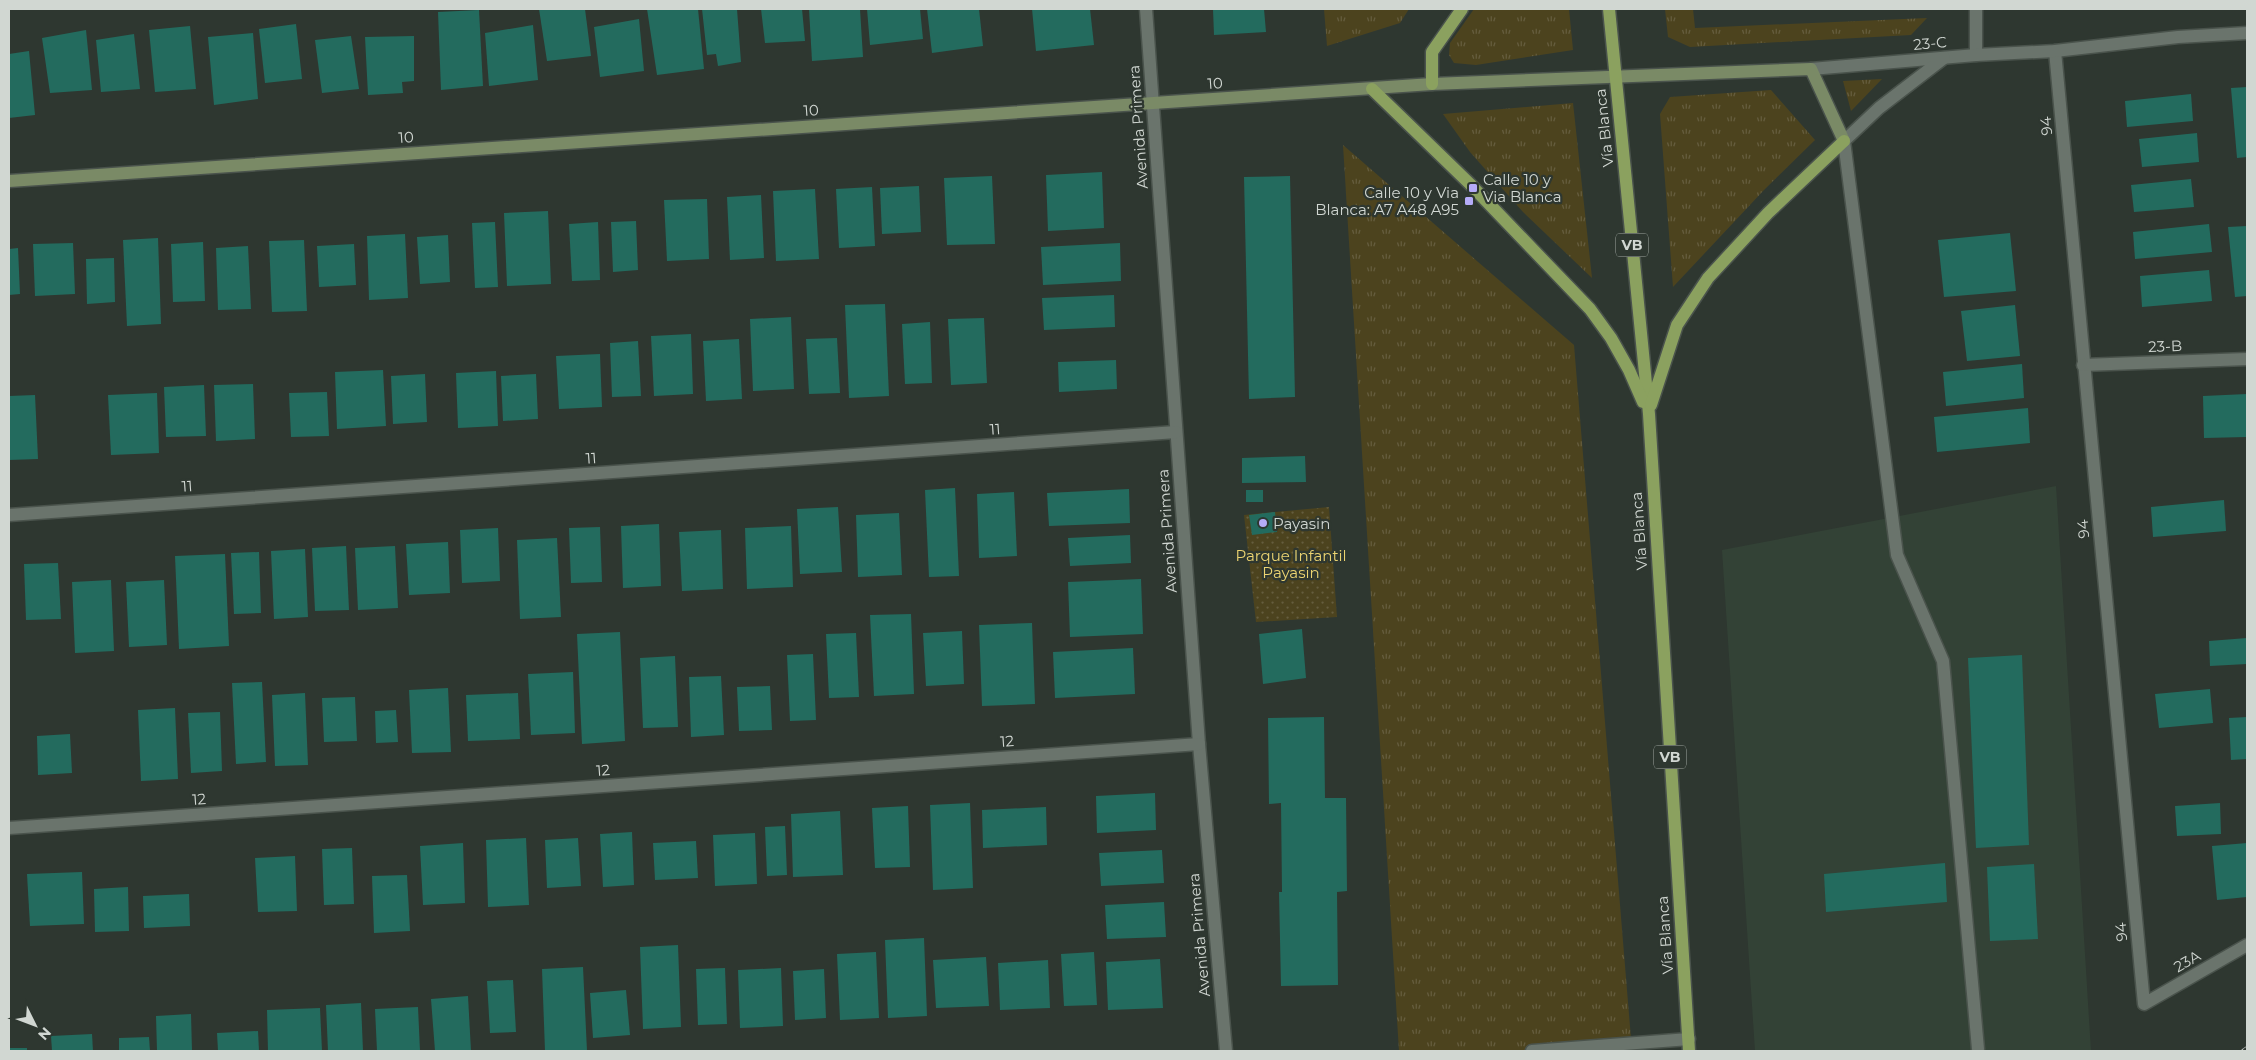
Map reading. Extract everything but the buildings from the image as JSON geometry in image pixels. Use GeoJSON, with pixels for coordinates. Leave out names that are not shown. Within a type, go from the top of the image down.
{"type":"FeatureCollection","features":[{"type":"Feature","properties":{"kind":"main road"},"geometry":{"type":"LineString","coordinates":[[1432,84],[1432,52],[1462,9]]}},
{"type":"Feature","properties":{"kind":"main road","name":"Vía Blanca"},"geometry":{"type":"LineString","coordinates":[[1609,9],[1649,414],[1689,1045]]}},
{"type":"Feature","properties":{"kind":"main road"},"geometry":{"type":"LineString","coordinates":[[1372,89],[1470,184],[1590,309],[1611,338],[1629,370],[1649,414]]}},
{"type":"Feature","properties":{"kind":"main road"},"geometry":{"type":"LineString","coordinates":[[1649,414],[1657,383],[1678,325],[1708,278],[1768,213],[1844,142]]}},
{"type":"Feature","properties":{"kind":"street","name":"Avenida Primera"},"geometry":{"type":"LineString","coordinates":[[1146,9],[1199,744],[1226,1051]]}},
{"type":"Feature","properties":{"kind":"street"},"geometry":{"type":"LineString","coordinates":[[1976,9],[1976,55]]}},
{"type":"Feature","properties":{"kind":"street","name":"23-C"},"geometry":{"type":"LineString","coordinates":[[1615,76],[1811,69],[1976,55],[2055,51],[2178,37],[2247,33]]}},
{"type":"Feature","properties":{"kind":"street","name":"94"},"geometry":{"type":"LineString","coordinates":[[2055,51],[2144,1004]]}},
{"type":"Feature","properties":{"kind":"street"},"geometry":{"type":"LineString","coordinates":[[1844,142],[1879,108],[1944,58]]}},
{"type":"Feature","properties":{"kind":"street"},"geometry":{"type":"LineString","coordinates":[[1811,69],[1844,142],[1897,555],[1943,661],[1978,1049]]}},
{"type":"Feature","properties":{"kind":"street","name":"10"},"geometry":{"type":"LineString","coordinates":[[9,181],[1152,102],[1432,84],[1615,76]]}},
{"type":"Feature","properties":{"kind":"street","name":"23-B"},"geometry":{"type":"LineString","coordinates":[[2084,365],[2247,359]]}},
{"type":"Feature","properties":{"kind":"street","name":"11"},"geometry":{"type":"LineString","coordinates":[[9,516],[1176,432]]}},
{"type":"Feature","properties":{"kind":"street","name":"12"},"geometry":{"type":"LineString","coordinates":[[9,828],[1199,744]]}},
{"type":"Feature","properties":{"kind":"street","name":"23A"},"geometry":{"type":"LineString","coordinates":[[2144,1004],[2247,945]]}},
{"type":"Feature","properties":{"kind":"street"},"geometry":{"type":"LineString","coordinates":[[1532,1051],[1689,1045]]}},
{"type":"Feature","properties":{"kind":"shaded area"},"geometry":{"type":"Polygon","coordinates":[[[2056,486],[2091,1051],[1755,1051],[1722,550],[2056,486]]]}},
{"type":"Feature","properties":{"kind":"green space"},"geometry":{"type":"Polygon","coordinates":[[[1324,9],[1409,9],[1400,23],[1327,46],[1324,9]]]}},
{"type":"Feature","properties":{"kind":"green space"},"geometry":{"type":"Polygon","coordinates":[[[1474,9],[1569,9],[1573,50],[1476,65],[1454,63],[1449,55],[1450,43],[1474,9]]]}},
{"type":"Feature","properties":{"kind":"green space"},"geometry":{"type":"Polygon","coordinates":[[[1665,9],[1693,9],[1695,28],[1927,18],[1911,35],[1690,47],[1668,37],[1665,9]]]}},
{"type":"Feature","properties":{"kind":"green space"},"geometry":{"type":"Polygon","coordinates":[[[1882,79],[1851,111],[1843,81],[1882,79]]]}},
{"type":"Feature","properties":{"kind":"green space"},"geometry":{"type":"Polygon","coordinates":[[[1771,90],[1815,140],[1764,190],[1673,287],[1660,114],[1670,97],[1771,90]]]}},
{"type":"Feature","properties":{"kind":"green space"},"geometry":{"type":"Polygon","coordinates":[[[1573,103],[1592,278],[1523,212],[1470,152],[1443,114],[1573,103]]]}},
{"type":"Feature","properties":{"kind":"green space"},"geometry":{"type":"Polygon","coordinates":[[[1343,145],[1574,345],[1632,1051],[1399,1051],[1343,145]]]}},
{"type":"Feature","properties":{"kind":"green space","name":"Parque Infantil Payasin"},"geometry":{"type":"Polygon","coordinates":[[[1329,507],[1337,617],[1256,622],[1244,515],[1329,507]]]}},
{"type":"Feature","properties":{"kind":"place","name":"Calle 10 y Via Blanca"},"geometry":{"type":"Point","coordinates":[1473,188]}},
{"type":"Feature","properties":{"kind":"place","name":"Calle 10 y Via Blanca: A7 A48 A95"},"geometry":{"type":"Point","coordinates":[1469,201]}},
{"type":"Feature","properties":{"kind":"place","name":"Payasin"},"geometry":{"type":"Point","coordinates":[1263,523]}}]}
